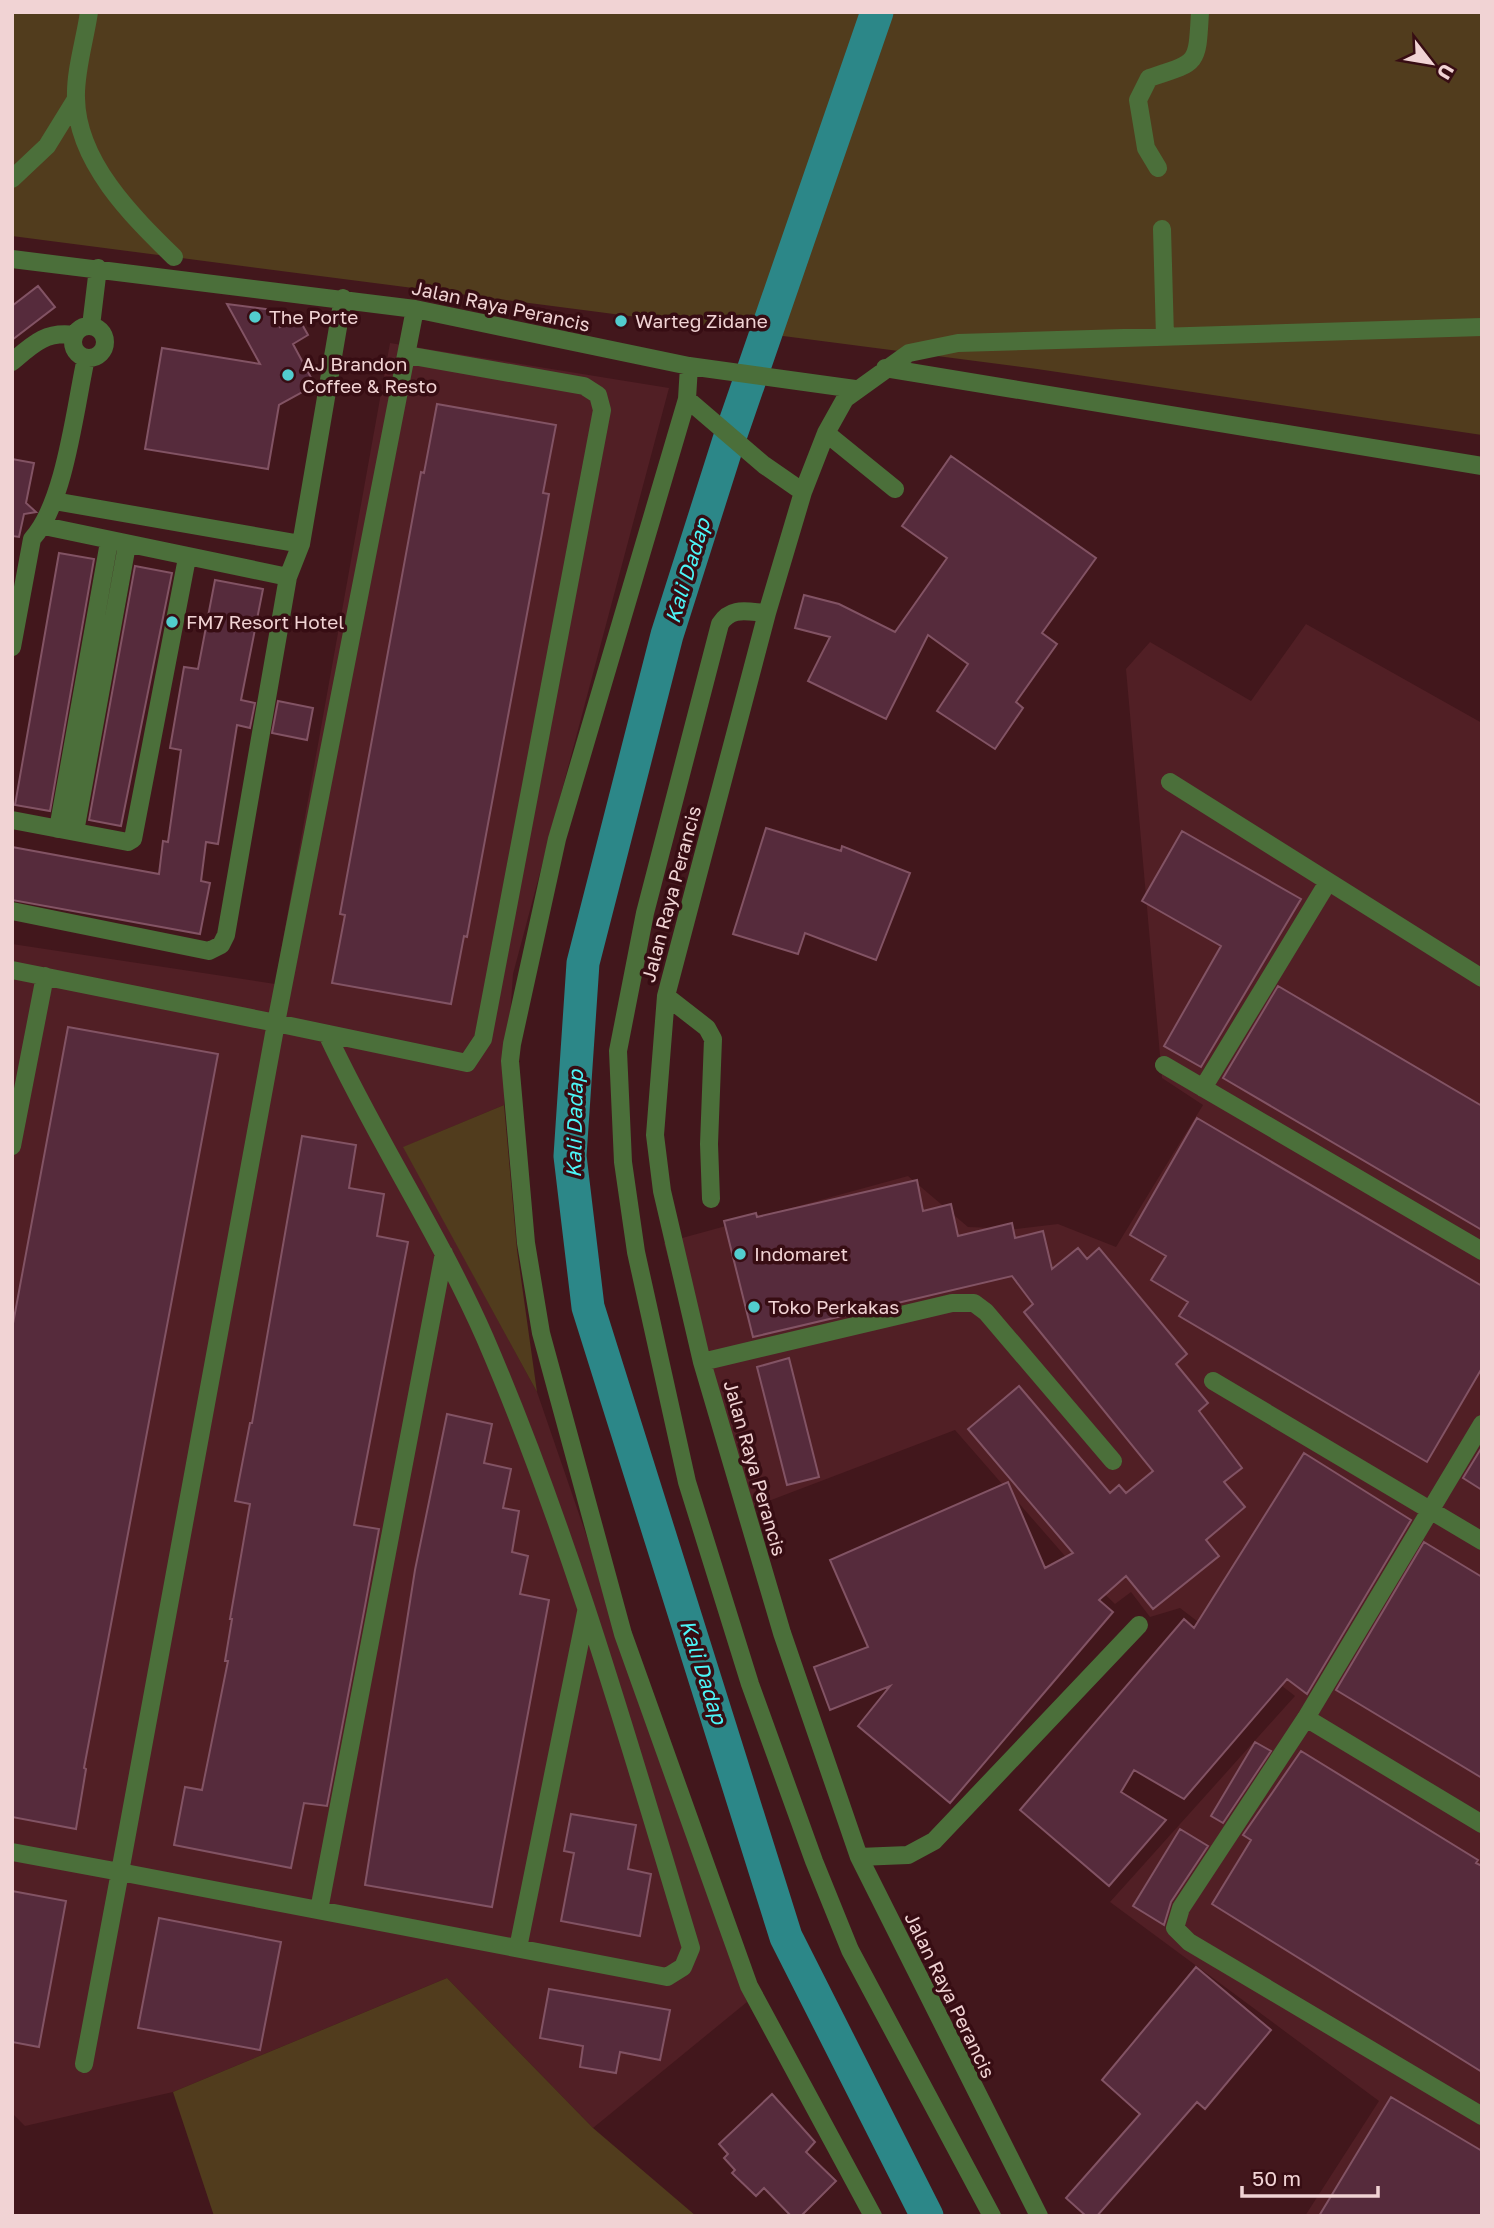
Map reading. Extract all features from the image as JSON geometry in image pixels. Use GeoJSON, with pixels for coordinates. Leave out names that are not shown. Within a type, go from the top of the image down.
{"type":"FeatureCollection","features":[{"type":"Feature","properties":{"kind":"street"},"geometry":{"type":"LineString","coordinates":[[89,12],[76,99],[86,143],[110,188],[174,257]]}},
{"type":"Feature","properties":{"kind":"street"},"geometry":{"type":"LineString","coordinates":[[1158,168],[1146,148],[1138,100],[1149,78],[1188,65],[1198,51],[1200,12]]}},
{"type":"Feature","properties":{"kind":"street"},"geometry":{"type":"LineString","coordinates":[[12,179],[47,146],[76,99]]}},
{"type":"Feature","properties":{"kind":"street"},"geometry":{"type":"LineString","coordinates":[[1162,229],[1165,337]]}},
{"type":"Feature","properties":{"kind":"street","name":"Jalan Raya Perancis"},"geometry":{"type":"LineString","coordinates":[[12,259],[415,309],[689,366],[855,389]]}},
{"type":"Feature","properties":{"kind":"street"},"geometry":{"type":"LineString","coordinates":[[91,326],[98,268]]}},
{"type":"Feature","properties":{"kind":"street"},"geometry":{"type":"LineString","coordinates":[[12,911],[209,951],[221,945],[226,935],[288,577],[301,544],[343,299]]}},
{"type":"Feature","properties":{"kind":"street"},"geometry":{"type":"LineString","coordinates":[[84,2064],[276,1023],[415,309]]}},
{"type":"Feature","properties":{"kind":"street"},"geometry":{"type":"LineString","coordinates":[[91,326],[103,334],[105,344],[101,354],[86,358],[75,350],[74,335],[81,328],[91,326]]}},
{"type":"Feature","properties":{"kind":"street"},"geometry":{"type":"LineString","coordinates":[[855,389],[909,353],[946,345],[1482,327]]}},
{"type":"Feature","properties":{"kind":"street"},"geometry":{"type":"LineString","coordinates":[[12,362],[41,338],[57,333],[74,335]]}},
{"type":"Feature","properties":{"kind":"street"},"geometry":{"type":"LineString","coordinates":[[12,970],[467,1063],[483,1040],[602,410],[598,395],[584,386],[407,355]]}},
{"type":"Feature","properties":{"kind":"street"},"geometry":{"type":"LineString","coordinates":[[12,647],[32,539],[44,526],[54,501],[86,358]]}},
{"type":"Feature","properties":{"kind":"street"},"geometry":{"type":"LineString","coordinates":[[689,366],[687,399],[557,839],[512,1044],[510,1061],[526,1243],[541,1333],[623,1634],[749,1986],[873,2216]]}},
{"type":"Feature","properties":{"kind":"street"},"geometry":{"type":"LineString","coordinates":[[886,368],[1482,466]]}},
{"type":"Feature","properties":{"kind":"street","name":"Jalan Raya Perancis"},"geometry":{"type":"LineString","coordinates":[[855,389],[837,411],[825,433],[803,492],[767,613],[666,996],[656,1135],[662,1191],[702,1362],[782,1633],[859,1857],[1039,2216]]}},
{"type":"Feature","properties":{"kind":"street"},"geometry":{"type":"LineString","coordinates":[[687,399],[764,465],[803,492]]}},
{"type":"Feature","properties":{"kind":"street"},"geometry":{"type":"LineString","coordinates":[[825,433],[895,489]]}},
{"type":"Feature","properties":{"kind":"street"},"geometry":{"type":"LineString","coordinates":[[54,501],[301,544]]}},
{"type":"Feature","properties":{"kind":"street"},"geometry":{"type":"LineString","coordinates":[[44,526],[118,544],[288,577]]}},
{"type":"Feature","properties":{"kind":"street"},"geometry":{"type":"LineString","coordinates":[[67,830],[118,544]]}},
{"type":"Feature","properties":{"kind":"street"},"geometry":{"type":"LineString","coordinates":[[12,820],[128,842],[133,839],[187,558]]}},
{"type":"Feature","properties":{"kind":"street"},"geometry":{"type":"LineString","coordinates":[[767,613],[735,611],[726,614],[720,624],[645,914],[618,1051],[623,1162],[632,1226],[687,1482],[750,1684],[850,1950],[992,2216]]}},
{"type":"Feature","properties":{"kind":"street"},"geometry":{"type":"LineString","coordinates":[[1170,782],[1482,978]]}},
{"type":"Feature","properties":{"kind":"street"},"geometry":{"type":"LineString","coordinates":[[1203,1088],[1328,882]]}},
{"type":"Feature","properties":{"kind":"street"},"geometry":{"type":"LineString","coordinates":[[12,1146],[45,976]]}},
{"type":"Feature","properties":{"kind":"street"},"geometry":{"type":"LineString","coordinates":[[666,996],[707,1028],[713,1039],[709,1144],[711,1199]]}},
{"type":"Feature","properties":{"kind":"street"},"geometry":{"type":"LineString","coordinates":[[12,1852],[667,1977],[683,1967],[691,1948],[586,1611],[525,1438],[485,1337],[444,1253],[360,1106],[327,1034]]}},
{"type":"Feature","properties":{"kind":"street"},"geometry":{"type":"LineString","coordinates":[[1164,1065],[1482,1251]]}},
{"type":"Feature","properties":{"kind":"street"},"geometry":{"type":"LineString","coordinates":[[319,1910],[444,1253]]}},
{"type":"Feature","properties":{"kind":"street"},"geometry":{"type":"LineString","coordinates":[[702,1362],[952,1303],[974,1303],[986,1312],[1113,1461]]}},
{"type":"Feature","properties":{"kind":"street"},"geometry":{"type":"LineString","coordinates":[[1213,1381],[1482,1541]]}},
{"type":"Feature","properties":{"kind":"street"},"geometry":{"type":"LineString","coordinates":[[1482,1424],[1306,1718],[1181,1908],[1175,1927],[1189,1942],[1482,2116]]}},
{"type":"Feature","properties":{"kind":"street"},"geometry":{"type":"LineString","coordinates":[[518,1948],[586,1611]]}},
{"type":"Feature","properties":{"kind":"street"},"geometry":{"type":"LineString","coordinates":[[859,1857],[908,1855],[934,1841],[1139,1625]]}},
{"type":"Feature","properties":{"kind":"street"},"geometry":{"type":"LineString","coordinates":[[1306,1718],[1482,1824]]}},
{"type":"Feature","properties":{"kind":"shaded area"},"geometry":{"type":"Polygon","coordinates":[[[12,12],[1482,12],[1482,435],[1037,369],[12,236],[12,12]]]}},
{"type":"Feature","properties":{"kind":"shaded area"},"geometry":{"type":"Polygon","coordinates":[[[390,343],[669,388],[513,974],[504,1105],[404,1147],[537,1392],[747,2002],[593,2128],[447,1978],[173,2092],[25,2126],[12,2113],[12,944],[275,984],[390,343]]]}},
{"type":"Feature","properties":{"kind":"shaded area"},"geometry":{"type":"Polygon","coordinates":[[[1306,624],[1482,723],[1482,2216],[1305,2216],[1379,2101],[1110,1902],[1295,1696],[1180,1608],[1150,1617],[1131,1592],[1115,1604],[1064,1555],[955,1430],[740,1512],[664,1243],[908,1176],[968,1227],[1016,1229],[1058,1224],[1116,1247],[1203,1105],[1162,1078],[1126,669],[1150,642],[1251,701],[1306,624]]]}},
{"type":"Feature","properties":{"kind":"shaded area"},"geometry":{"type":"Polygon","coordinates":[[[504,1105],[517,1250],[537,1392],[403,1147],[504,1105]]]}},
{"type":"Feature","properties":{"kind":"shaded area"},"geometry":{"type":"Polygon","coordinates":[[[447,1978],[593,2128],[696,2216],[214,2216],[173,2092],[447,1978]]]}},
{"type":"Feature","properties":{"kind":"building"},"geometry":{"type":"Polygon","coordinates":[[[38,286],[55,307],[12,340],[12,306],[38,286]]]}},
{"type":"Feature","properties":{"kind":"building"},"geometry":{"type":"Polygon","coordinates":[[[227,304],[273,310],[280,327],[298,317],[308,335],[293,344],[315,385],[279,405],[268,469],[145,449],[162,348],[260,364],[227,304]]]}},
{"type":"Feature","properties":{"kind":"building"},"geometry":{"type":"Polygon","coordinates":[[[437,404],[556,425],[543,493],[549,494],[542,533],[467,937],[464,936],[451,1004],[332,983],[345,915],[340,914],[421,472],[424,473],[437,404]]]}},
{"type":"Feature","properties":{"kind":"building"},"geometry":{"type":"Polygon","coordinates":[[[951,456],[1096,558],[1042,633],[1057,644],[1016,702],[1023,708],[995,749],[937,711],[968,664],[928,635],[886,719],[808,681],[830,637],[795,628],[804,595],[839,604],[895,632],[947,558],[902,526],[951,456]]]}},
{"type":"Feature","properties":{"kind":"building"},"geometry":{"type":"Polygon","coordinates":[[[12,459],[34,463],[26,503],[36,512],[24,514],[19,537],[12,536],[12,459]]]}},
{"type":"Feature","properties":{"kind":"building"},"geometry":{"type":"Polygon","coordinates":[[[59,553],[94,559],[50,811],[15,805],[59,553]]]}},
{"type":"Feature","properties":{"kind":"building"},"geometry":{"type":"Polygon","coordinates":[[[135,566],[172,573],[121,826],[89,820],[135,566]]]}},
{"type":"Feature","properties":{"kind":"building"},"geometry":{"type":"Polygon","coordinates":[[[215,580],[263,589],[241,700],[255,703],[250,728],[237,725],[218,844],[206,842],[201,881],[210,883],[200,934],[12,900],[12,847],[159,874],[163,841],[168,842],[181,750],[170,748],[184,667],[198,669],[215,580]]]}},
{"type":"Feature","properties":{"kind":"building"},"geometry":{"type":"Polygon","coordinates":[[[278,701],[313,708],[307,740],[272,733],[278,701]]]}},
{"type":"Feature","properties":{"kind":"building"},"geometry":{"type":"Polygon","coordinates":[[[766,828],[841,851],[842,846],[910,873],[876,960],[805,933],[798,954],[733,934],[766,828]]]}},
{"type":"Feature","properties":{"kind":"building"},"geometry":{"type":"Polygon","coordinates":[[[1182,831],[1301,899],[1201,1067],[1164,1046],[1221,946],[1142,901],[1182,831]]]}},
{"type":"Feature","properties":{"kind":"building"},"geometry":{"type":"Polygon","coordinates":[[[1278,986],[1482,1106],[1482,1230],[1223,1078],[1278,986]]]}},
{"type":"Feature","properties":{"kind":"building"},"geometry":{"type":"Polygon","coordinates":[[[68,1027],[218,1054],[84,1768],[86,1769],[76,1829],[12,1817],[12,1329],[68,1027]]]}},
{"type":"Feature","properties":{"kind":"building"},"geometry":{"type":"Polygon","coordinates":[[[1197,1118],[1482,1286],[1482,1368],[1427,1462],[1179,1316],[1188,1302],[1151,1280],[1166,1256],[1130,1235],[1197,1118]]]}},
{"type":"Feature","properties":{"kind":"building"},"geometry":{"type":"Polygon","coordinates":[[[302,1136],[356,1145],[349,1188],[384,1194],[377,1236],[408,1242],[354,1525],[379,1529],[365,1606],[327,1806],[304,1803],[291,1868],[174,1845],[185,1787],[202,1790],[228,1661],[225,1661],[230,1619],[250,1504],[235,1501],[252,1423],[302,1136]]]}},
{"type":"Feature","properties":{"kind":"building"},"geometry":{"type":"Polygon","coordinates":[[[917,1180],[923,1211],[951,1204],[958,1236],[1012,1223],[1015,1238],[1043,1231],[1052,1269],[1078,1248],[1087,1259],[1099,1248],[1187,1354],[1176,1364],[1208,1403],[1199,1411],[1242,1468],[1224,1482],[1245,1507],[1206,1540],[1219,1556],[1153,1609],[1126,1576],[1099,1600],[1113,1612],[950,1803],[858,1726],[890,1686],[830,1710],[814,1667],[868,1647],[830,1560],[1008,1482],[1045,1568],[1073,1553],[968,1429],[1019,1386],[1110,1493],[1119,1485],[1126,1493],[1153,1471],[1024,1312],[1033,1304],[1012,1276],[753,1337],[724,1221],[756,1213],[757,1217],[917,1180]]]}},
{"type":"Feature","properties":{"kind":"building"},"geometry":{"type":"Polygon","coordinates":[[[789,1358],[819,1477],[787,1485],[757,1367],[789,1358]]]}},
{"type":"Feature","properties":{"kind":"building"},"geometry":{"type":"Polygon","coordinates":[[[447,1414],[492,1424],[484,1463],[511,1469],[503,1508],[519,1511],[512,1552],[528,1556],[520,1594],[549,1600],[492,1907],[365,1885],[415,1570],[447,1414]]]}},
{"type":"Feature","properties":{"kind":"building"},"geometry":{"type":"Polygon","coordinates":[[[1482,1447],[1482,1490],[1463,1478],[1482,1447]]]}},
{"type":"Feature","properties":{"kind":"building"},"geometry":{"type":"Polygon","coordinates":[[[1304,1453],[1411,1520],[1307,1694],[1287,1679],[1184,1799],[1134,1770],[1121,1792],[1166,1820],[1109,1886],[1020,1810],[1184,1619],[1194,1628],[1304,1453]]]}},
{"type":"Feature","properties":{"kind":"building"},"geometry":{"type":"Polygon","coordinates":[[[1424,1542],[1482,1577],[1482,1778],[1336,1690],[1424,1542]]]}},
{"type":"Feature","properties":{"kind":"building"},"geometry":{"type":"Polygon","coordinates":[[[1255,1742],[1271,1751],[1223,1823],[1211,1816],[1255,1742]]]}},
{"type":"Feature","properties":{"kind":"building"},"geometry":{"type":"Polygon","coordinates":[[[1301,1751],[1478,1860],[1476,1863],[1482,1866],[1482,2072],[1212,1904],[1251,1840],[1243,1835],[1301,1751]]]}},
{"type":"Feature","properties":{"kind":"building"},"geometry":{"type":"Polygon","coordinates":[[[571,1814],[636,1825],[628,1869],[651,1874],[640,1936],[561,1921],[574,1853],[564,1851],[571,1814]]]}},
{"type":"Feature","properties":{"kind":"building"},"geometry":{"type":"Polygon","coordinates":[[[1180,1829],[1208,1846],[1171,1902],[1164,1925],[1133,1906],[1180,1829]]]}},
{"type":"Feature","properties":{"kind":"building"},"geometry":{"type":"Polygon","coordinates":[[[12,1891],[66,1901],[39,2047],[12,2042],[12,1891]]]}},
{"type":"Feature","properties":{"kind":"building"},"geometry":{"type":"Polygon","coordinates":[[[159,1918],[281,1942],[260,2050],[138,2028],[159,1918]]]}},
{"type":"Feature","properties":{"kind":"building"},"geometry":{"type":"Polygon","coordinates":[[[1196,1967],[1271,2030],[1205,2109],[1197,2102],[1097,2216],[1086,2216],[1066,2198],[1140,2114],[1102,2080],[1196,1967]]]}},
{"type":"Feature","properties":{"kind":"building"},"geometry":{"type":"Polygon","coordinates":[[[549,1989],[670,2010],[660,2060],[620,2052],[616,2073],[580,2067],[583,2046],[540,2038],[549,1989]]]}},
{"type":"Feature","properties":{"kind":"building"},"geometry":{"type":"Polygon","coordinates":[[[772,2094],[815,2142],[806,2152],[836,2181],[801,2216],[791,2216],[764,2188],[756,2196],[732,2173],[735,2170],[724,2158],[728,2154],[719,2144],[772,2094]]]}},
{"type":"Feature","properties":{"kind":"building"},"geometry":{"type":"Polygon","coordinates":[[[1391,2097],[1482,2151],[1482,2216],[1319,2216],[1391,2097]]]}},
{"type":"Feature","properties":{"kind":"waterway","name":"Kali Dadap"},"geometry":{"type":"LineString","coordinates":[[877,12],[728,443],[667,635],[583,963],[570,1156],[588,1307],[786,1937],[927,2216]]}},
{"type":"Feature","properties":{"kind":"place","name":"The Porte"},"geometry":{"type":"Point","coordinates":[255,317]}},
{"type":"Feature","properties":{"kind":"place","name":"Warteg Zidane"},"geometry":{"type":"Point","coordinates":[621,321]}},
{"type":"Feature","properties":{"kind":"place","name":"AJ Brandon Coffee & Resto"},"geometry":{"type":"Point","coordinates":[288,375]}},
{"type":"Feature","properties":{"kind":"place","name":"FM7 Resort Hotel"},"geometry":{"type":"Point","coordinates":[172,622]}},
{"type":"Feature","properties":{"kind":"place","name":"Indomaret"},"geometry":{"type":"Point","coordinates":[740,1254]}},
{"type":"Feature","properties":{"kind":"place","name":"Toko Perkakas"},"geometry":{"type":"Point","coordinates":[754,1307]}}]}
